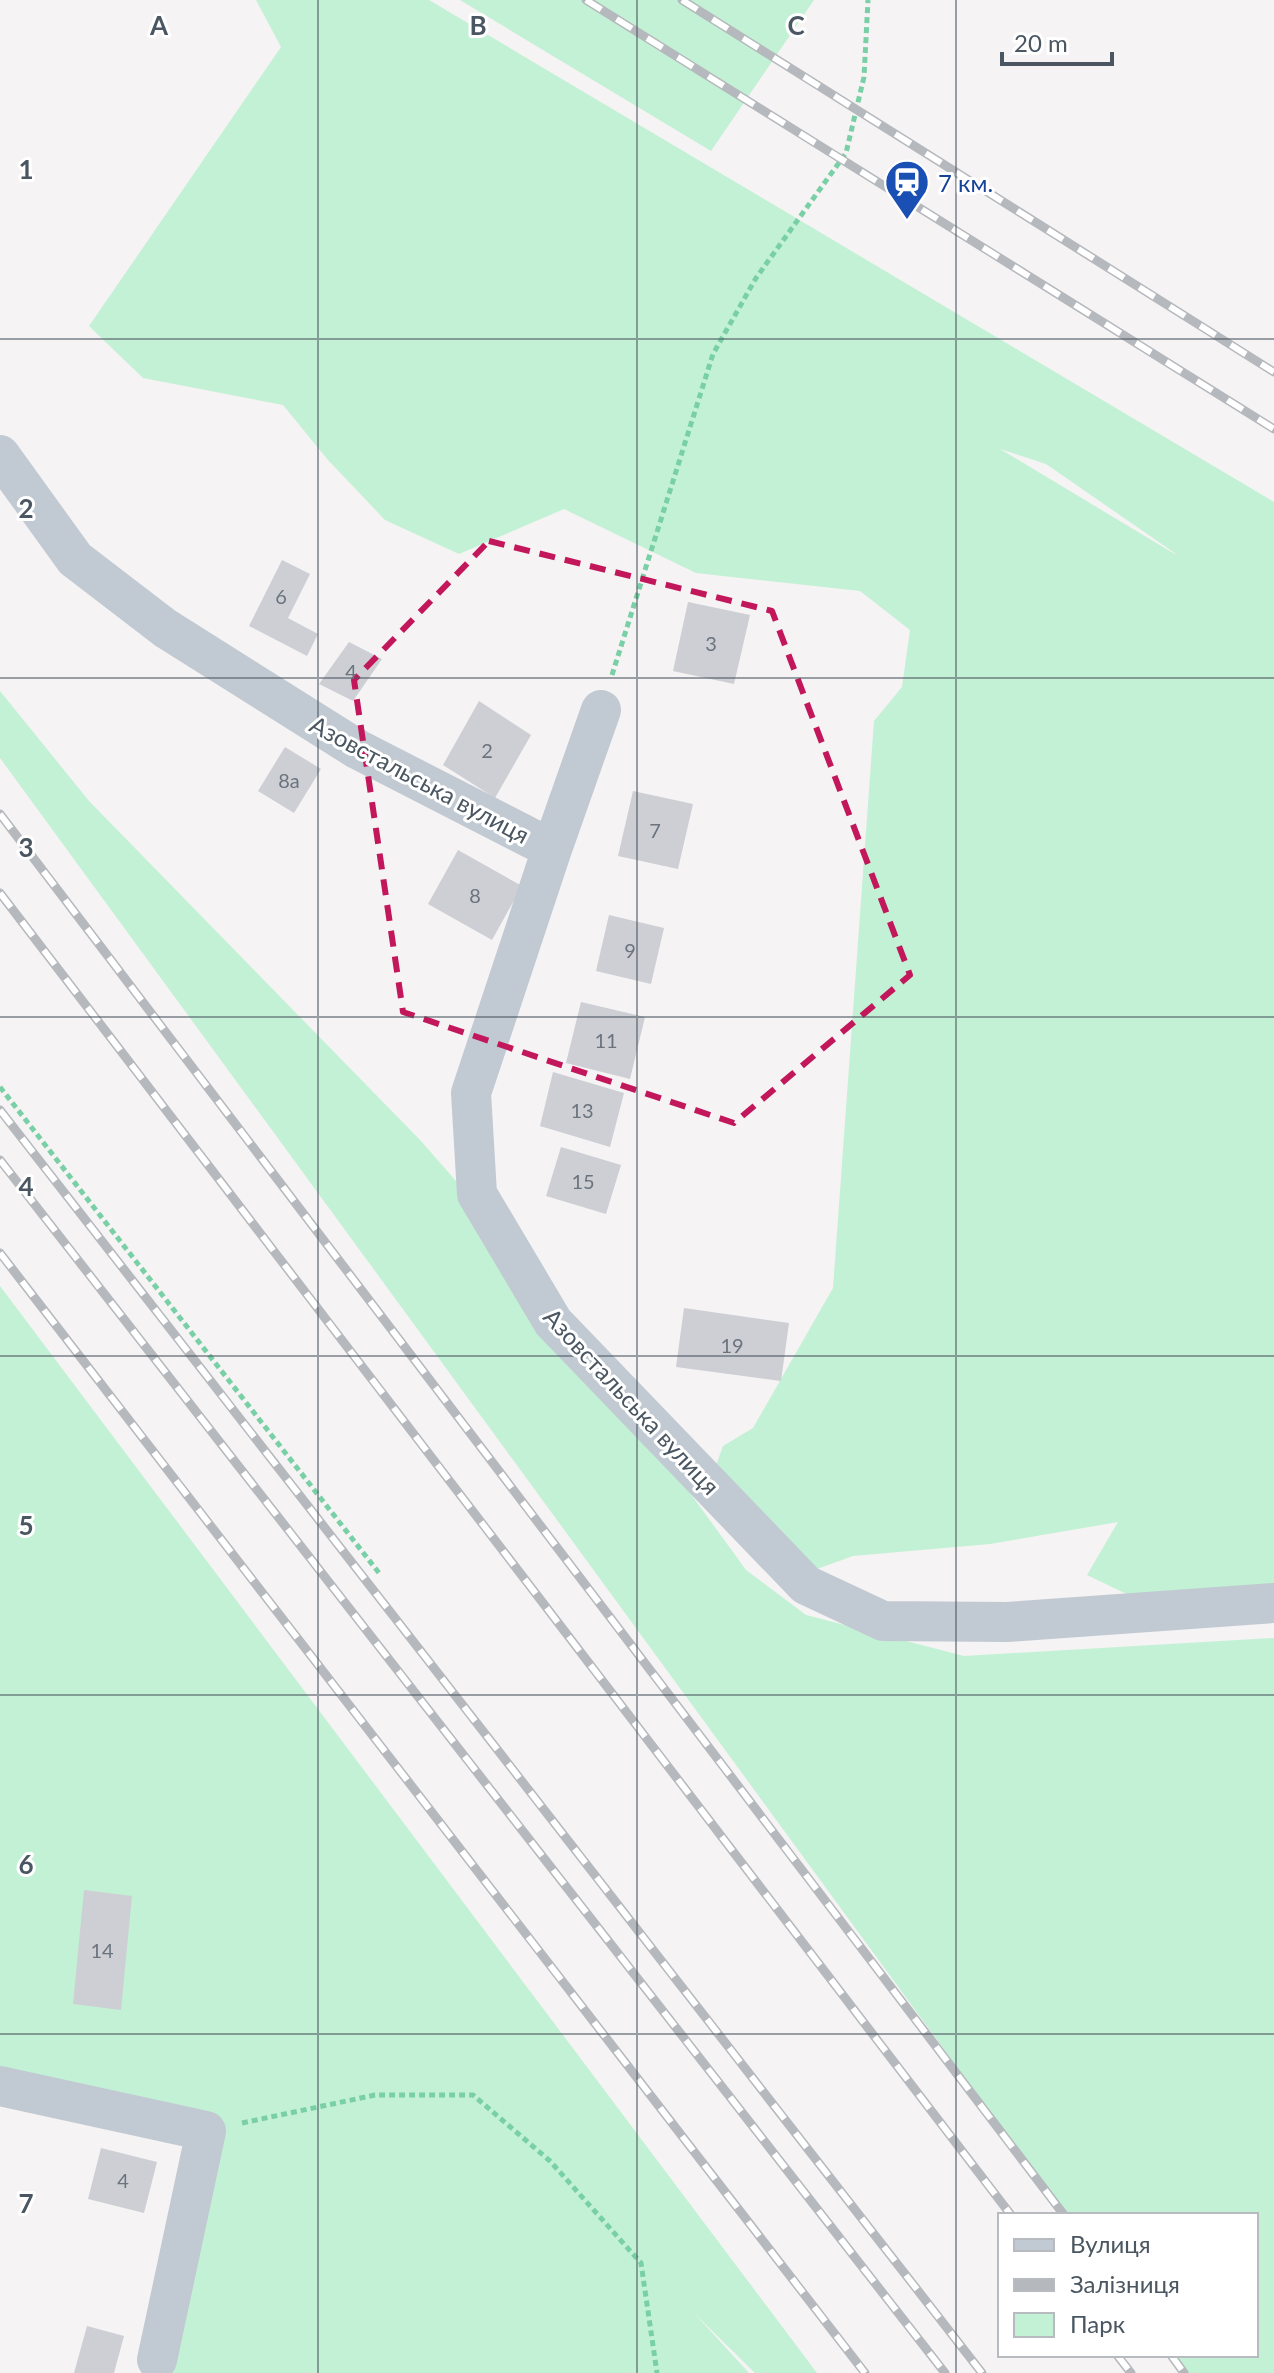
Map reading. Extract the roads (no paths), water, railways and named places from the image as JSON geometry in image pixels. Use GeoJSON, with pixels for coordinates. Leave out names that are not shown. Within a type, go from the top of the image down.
{"type":"FeatureCollection","features":[{"type":"Feature","properties":{"kind":"street","name":"Азовстальська вулиця"},"geometry":{"type":"LineString","coordinates":[[0,455],[75,559],[165,628],[357,749],[552,849],[471,1093],[477,1194],[553,1322],[806,1585],[883,1621],[1007,1622],[1274,1603]]}},
{"type":"Feature","properties":{"kind":"street"},"geometry":{"type":"LineString","coordinates":[[552,849],[601,710]]}},
{"type":"Feature","properties":{"kind":"street"},"geometry":{"type":"LineString","coordinates":[[0,2086],[206,2131],[157,2360]]}},
{"type":"Feature","properties":{"kind":"railway"},"geometry":{"type":"LineString","coordinates":[[586,0],[1274,429]]}},
{"type":"Feature","properties":{"kind":"railway"},"geometry":{"type":"LineString","coordinates":[[682,0],[1274,372]]}},
{"type":"Feature","properties":{"kind":"railway"},"geometry":{"type":"LineString","coordinates":[[0,814],[1062,2213]]}},
{"type":"Feature","properties":{"kind":"railway"},"geometry":{"type":"LineString","coordinates":[[0,893],[1009,2213]]}},
{"type":"Feature","properties":{"kind":"railway"},"geometry":{"type":"LineString","coordinates":[[0,1110],[982,2373]]}},
{"type":"Feature","properties":{"kind":"railway"},"geometry":{"type":"LineString","coordinates":[[0,1160],[945,2373]]}},
{"type":"Feature","properties":{"kind":"railway"},"geometry":{"type":"LineString","coordinates":[[0,1253],[865,2373]]}},
{"type":"Feature","properties":{"kind":"railway"},"geometry":{"type":"LineString","coordinates":[[1119,2357],[1131,2373]]}},
{"type":"Feature","properties":{"kind":"railway"},"geometry":{"type":"LineString","coordinates":[[1172,2357],[1184,2373]]}},
{"type":"Feature","properties":{"kind":"place","name":"7 км."},"geometry":{"type":"Point","coordinates":[907,221]}}]}
